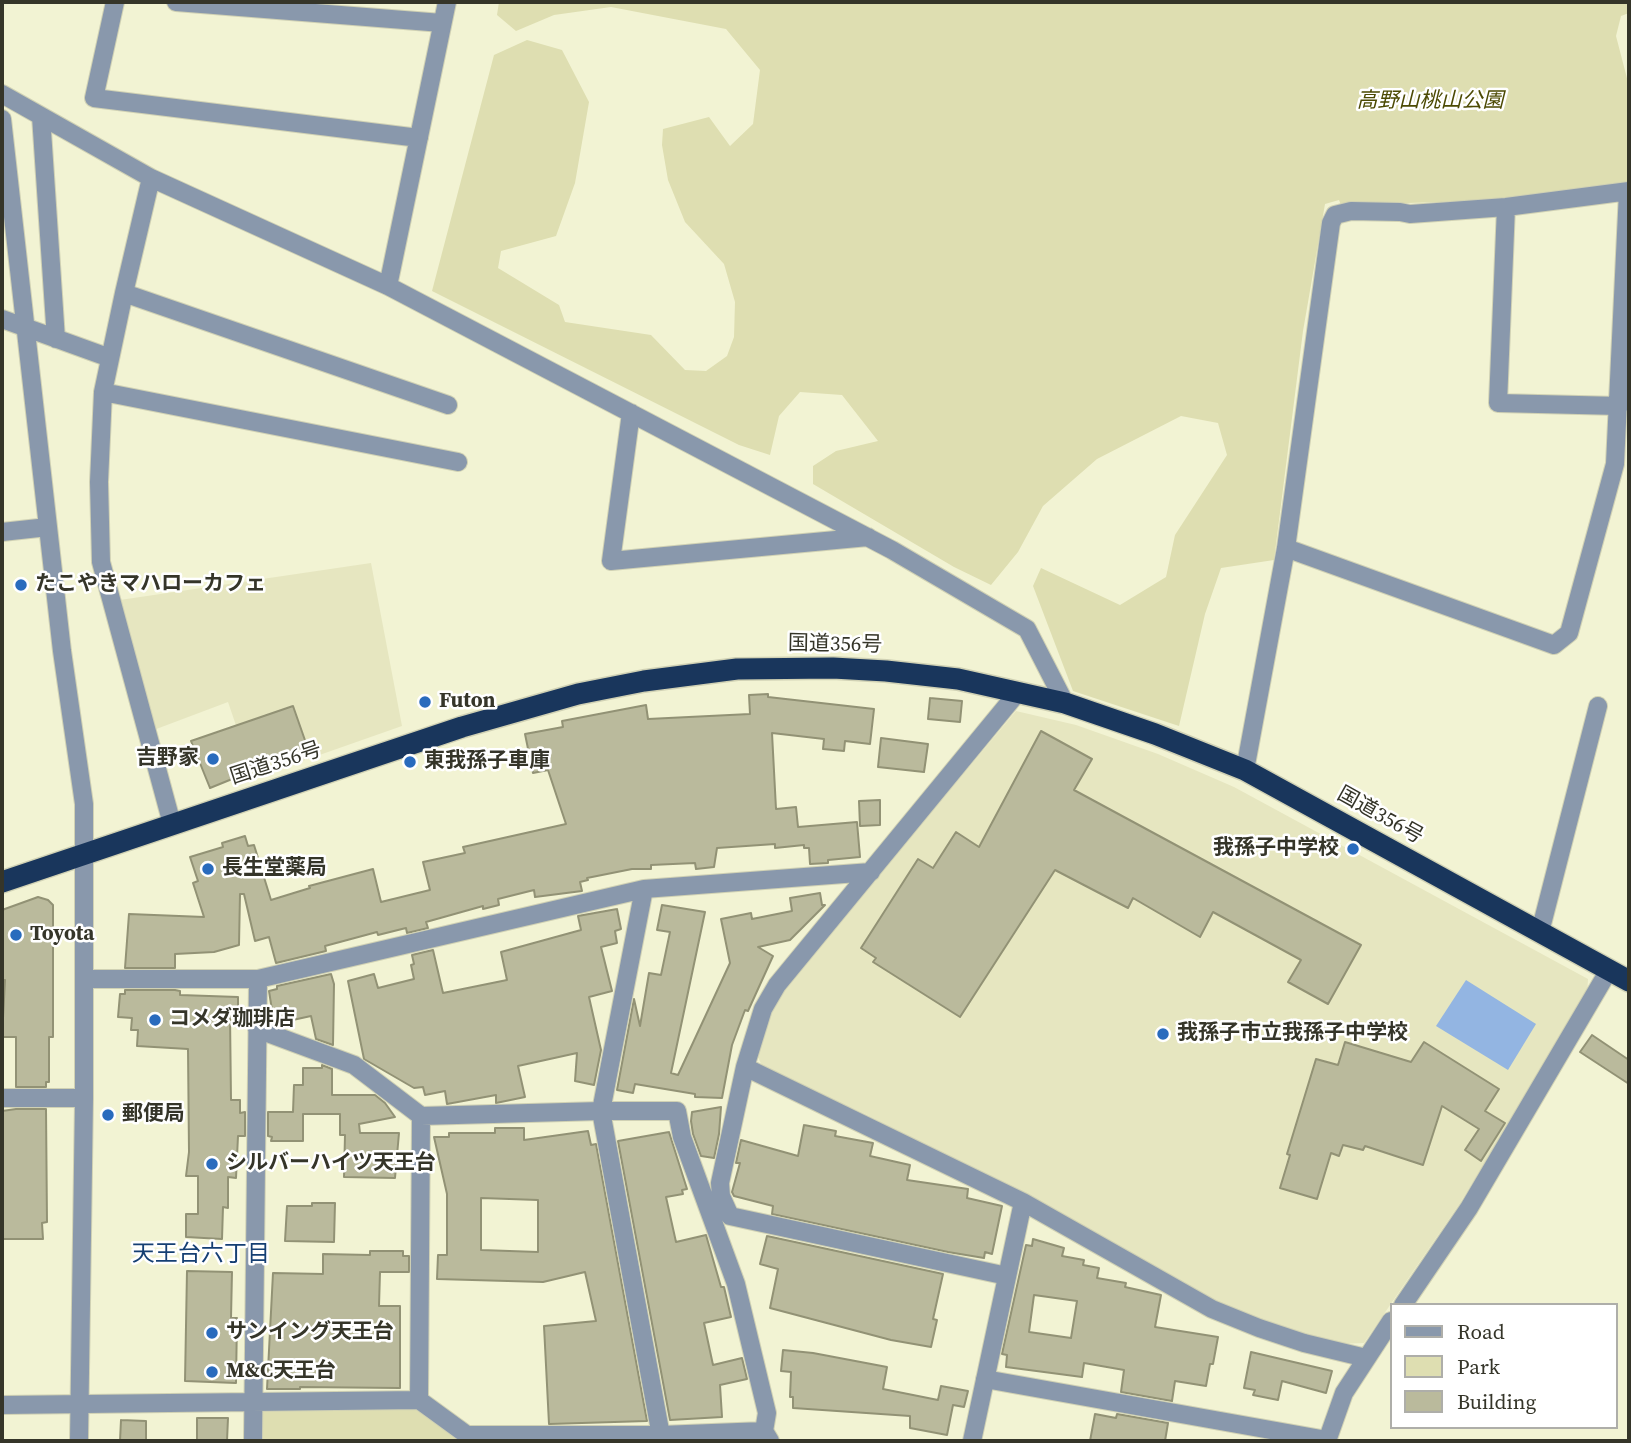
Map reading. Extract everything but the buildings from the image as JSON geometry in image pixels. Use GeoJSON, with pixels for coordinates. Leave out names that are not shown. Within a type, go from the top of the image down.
{"type":"FeatureCollection","features":[{"type":"Feature","properties":{"kind":"highway","name":"国道356号"},"geometry":{"type":"LineString","coordinates":[[2,882],[514,711],[579,694],[643,681],[737,669],[833,668],[958,679],[1065,703],[1155,734],[1245,770],[1629,981]]}},
{"type":"Feature","properties":{"kind":"street"},"geometry":{"type":"LineString","coordinates":[[115,2],[94,98],[419,138]]}},
{"type":"Feature","properties":{"kind":"street"},"geometry":{"type":"LineString","coordinates":[[176,2],[442,23]]}},
{"type":"Feature","properties":{"kind":"street"},"geometry":{"type":"LineString","coordinates":[[388,286],[447,2]]}},
{"type":"Feature","properties":{"kind":"street"},"geometry":{"type":"LineString","coordinates":[[2,94],[151,178],[388,286],[869,537],[1027,629],[1065,703]]}},
{"type":"Feature","properties":{"kind":"street"},"geometry":{"type":"LineString","coordinates":[[37,113],[56,339]]}},
{"type":"Feature","properties":{"kind":"street"},"geometry":{"type":"LineString","coordinates":[[2,119],[62,651],[84,804],[85,979],[79,1441]]}},
{"type":"Feature","properties":{"kind":"street"},"geometry":{"type":"LineString","coordinates":[[151,178],[103,392],[99,482],[101,562],[172,824]]}},
{"type":"Feature","properties":{"kind":"street"},"geometry":{"type":"LineString","coordinates":[[1245,770],[1286,548],[1331,223],[1335,215],[1350,211],[1410,214],[1506,207],[1629,191],[1615,464],[1569,634],[1553,645],[1286,548]]}},
{"type":"Feature","properties":{"kind":"street"},"geometry":{"type":"LineString","coordinates":[[1506,207],[1498,403],[1619,406]]}},
{"type":"Feature","properties":{"kind":"street"},"geometry":{"type":"LineString","coordinates":[[124,293],[448,405]]}},
{"type":"Feature","properties":{"kind":"street"},"geometry":{"type":"LineString","coordinates":[[2,320],[110,358]]}},
{"type":"Feature","properties":{"kind":"street"},"geometry":{"type":"LineString","coordinates":[[103,392],[458,462]]}},
{"type":"Feature","properties":{"kind":"street"},"geometry":{"type":"LineString","coordinates":[[631,413],[611,561],[869,537]]}},
{"type":"Feature","properties":{"kind":"street"},"geometry":{"type":"LineString","coordinates":[[2,532],[48,527]]}},
{"type":"Feature","properties":{"kind":"street"},"geometry":{"type":"LineString","coordinates":[[1007,1276],[730,1216],[721,1196],[720,1182],[746,1067],[763,1009],[777,985],[1018,692]]}},
{"type":"Feature","properties":{"kind":"street"},"geometry":{"type":"LineString","coordinates":[[1540,932],[1598,706]]}},
{"type":"Feature","properties":{"kind":"street"},"geometry":{"type":"LineString","coordinates":[[85,979],[258,979],[643,889],[871,872]]}},
{"type":"Feature","properties":{"kind":"street"},"geometry":{"type":"LineString","coordinates":[[643,889],[601,1111],[661,1438]]}},
{"type":"Feature","properties":{"kind":"street"},"geometry":{"type":"LineString","coordinates":[[1404,1303],[1469,1208],[1609,970]]}},
{"type":"Feature","properties":{"kind":"street"},"geometry":{"type":"LineString","coordinates":[[253,1441],[258,979]]}},
{"type":"Feature","properties":{"kind":"street"},"geometry":{"type":"LineString","coordinates":[[2,1405],[419,1401],[467,1435],[476,1438],[767,1436],[767,1413],[736,1284],[682,1137],[677,1111],[421,1116],[354,1065],[257,1028]]}},
{"type":"Feature","properties":{"kind":"street"},"geometry":{"type":"LineString","coordinates":[[746,1067],[1023,1202],[1212,1309],[1304,1343],[1366,1358]]}},
{"type":"Feature","properties":{"kind":"street"},"geometry":{"type":"LineString","coordinates":[[2,1098],[84,1098]]}},
{"type":"Feature","properties":{"kind":"street"},"geometry":{"type":"LineString","coordinates":[[419,1401],[421,1116]]}},
{"type":"Feature","properties":{"kind":"street"},"geometry":{"type":"LineString","coordinates":[[972,1441],[1023,1202]]}},
{"type":"Feature","properties":{"kind":"street"},"geometry":{"type":"LineString","coordinates":[[985,1379],[1327,1441],[1344,1393],[1390,1322]]}},
{"type":"Feature","properties":{"kind":"shaded area"},"geometry":{"type":"Polygon","coordinates":[[[371,563],[402,726],[254,778],[228,702],[151,731],[113,601],[371,563]]]}},
{"type":"Feature","properties":{"kind":"shaded area","name":"我孫子市立我孫子中学校"},"geometry":{"type":"Polygon","coordinates":[[[1016,711],[1076,725],[1158,754],[1234,787],[1588,979],[1587,995],[1460,1203],[1364,1343],[1338,1344],[1261,1321],[1214,1302],[1026,1196],[865,1114],[763,1068],[757,1055],[770,1013],[789,982],[1016,711]]]}},
{"type":"Feature","properties":{"kind":"green space","name":"高野山桃山公園"},"geometry":{"type":"Polygon","coordinates":[[[499,2],[1629,2],[1629,13],[1621,16],[1616,36],[1629,86],[1629,181],[1616,187],[1474,201],[1341,205],[1339,200],[1325,204],[1303,331],[1274,560],[1221,568],[1205,614],[1179,726],[1073,691],[1033,586],[1041,568],[1120,605],[1166,577],[1175,535],[1227,455],[1218,423],[1181,416],[1097,459],[1043,506],[1018,552],[991,585],[954,567],[813,484],[813,466],[836,451],[878,441],[842,395],[800,392],[779,416],[770,455],[739,445],[432,291],[494,55],[527,40],[562,50],[589,102],[575,183],[556,236],[501,251],[498,268],[559,305],[565,322],[651,335],[685,370],[706,371],[727,356],[734,337],[735,302],[724,264],[685,222],[668,180],[662,145],[663,129],[709,117],[730,146],[753,124],[760,70],[726,29],[611,7],[554,15],[516,31],[497,15],[499,2]]]}},
{"type":"Feature","properties":{"kind":"green space"},"geometry":{"type":"Polygon","coordinates":[[[415,1406],[461,1441],[258,1441],[259,1409],[415,1406]]]}},
{"type":"Feature","properties":{"kind":"water"},"geometry":{"type":"Polygon","coordinates":[[[1466,980],[1536,1024],[1508,1070],[1436,1026],[1466,980]]]}},
{"type":"Feature","properties":{"kind":"place","name":"たこやきマハローカフェ"},"geometry":{"type":"Point","coordinates":[21,585]}},
{"type":"Feature","properties":{"kind":"place","name":"Futon"},"geometry":{"type":"Point","coordinates":[425,702]}},
{"type":"Feature","properties":{"kind":"place","name":"吉野家"},"geometry":{"type":"Point","coordinates":[213,759]}},
{"type":"Feature","properties":{"kind":"place","name":"東我孫子車庫"},"geometry":{"type":"Point","coordinates":[410,762]}},
{"type":"Feature","properties":{"kind":"place","name":"我孫子中学校"},"geometry":{"type":"Point","coordinates":[1353,849]}},
{"type":"Feature","properties":{"kind":"place","name":"長生堂薬局"},"geometry":{"type":"Point","coordinates":[208,869]}},
{"type":"Feature","properties":{"kind":"place","name":"Toyota"},"geometry":{"type":"Point","coordinates":[16,935]}},
{"type":"Feature","properties":{"kind":"place","name":"コメダ珈琲店"},"geometry":{"type":"Point","coordinates":[155,1020]}},
{"type":"Feature","properties":{"kind":"place","name":"我孫子市立我孫子中学校"},"geometry":{"type":"Point","coordinates":[1163,1034]}},
{"type":"Feature","properties":{"kind":"place","name":"郵便局"},"geometry":{"type":"Point","coordinates":[108,1115]}},
{"type":"Feature","properties":{"kind":"place","name":"シルバーハイツ天王台"},"geometry":{"type":"Point","coordinates":[212,1164]}},
{"type":"Feature","properties":{"kind":"place","name":"サンイング天王台"},"geometry":{"type":"Point","coordinates":[212,1333]}},
{"type":"Feature","properties":{"kind":"place","name":"M&C天王台"},"geometry":{"type":"Point","coordinates":[212,1372]}},
{"type":"Feature","properties":{"kind":"district","name":"天王台六丁目"},"geometry":{"type":"Point","coordinates":[201,1255]}}]}
